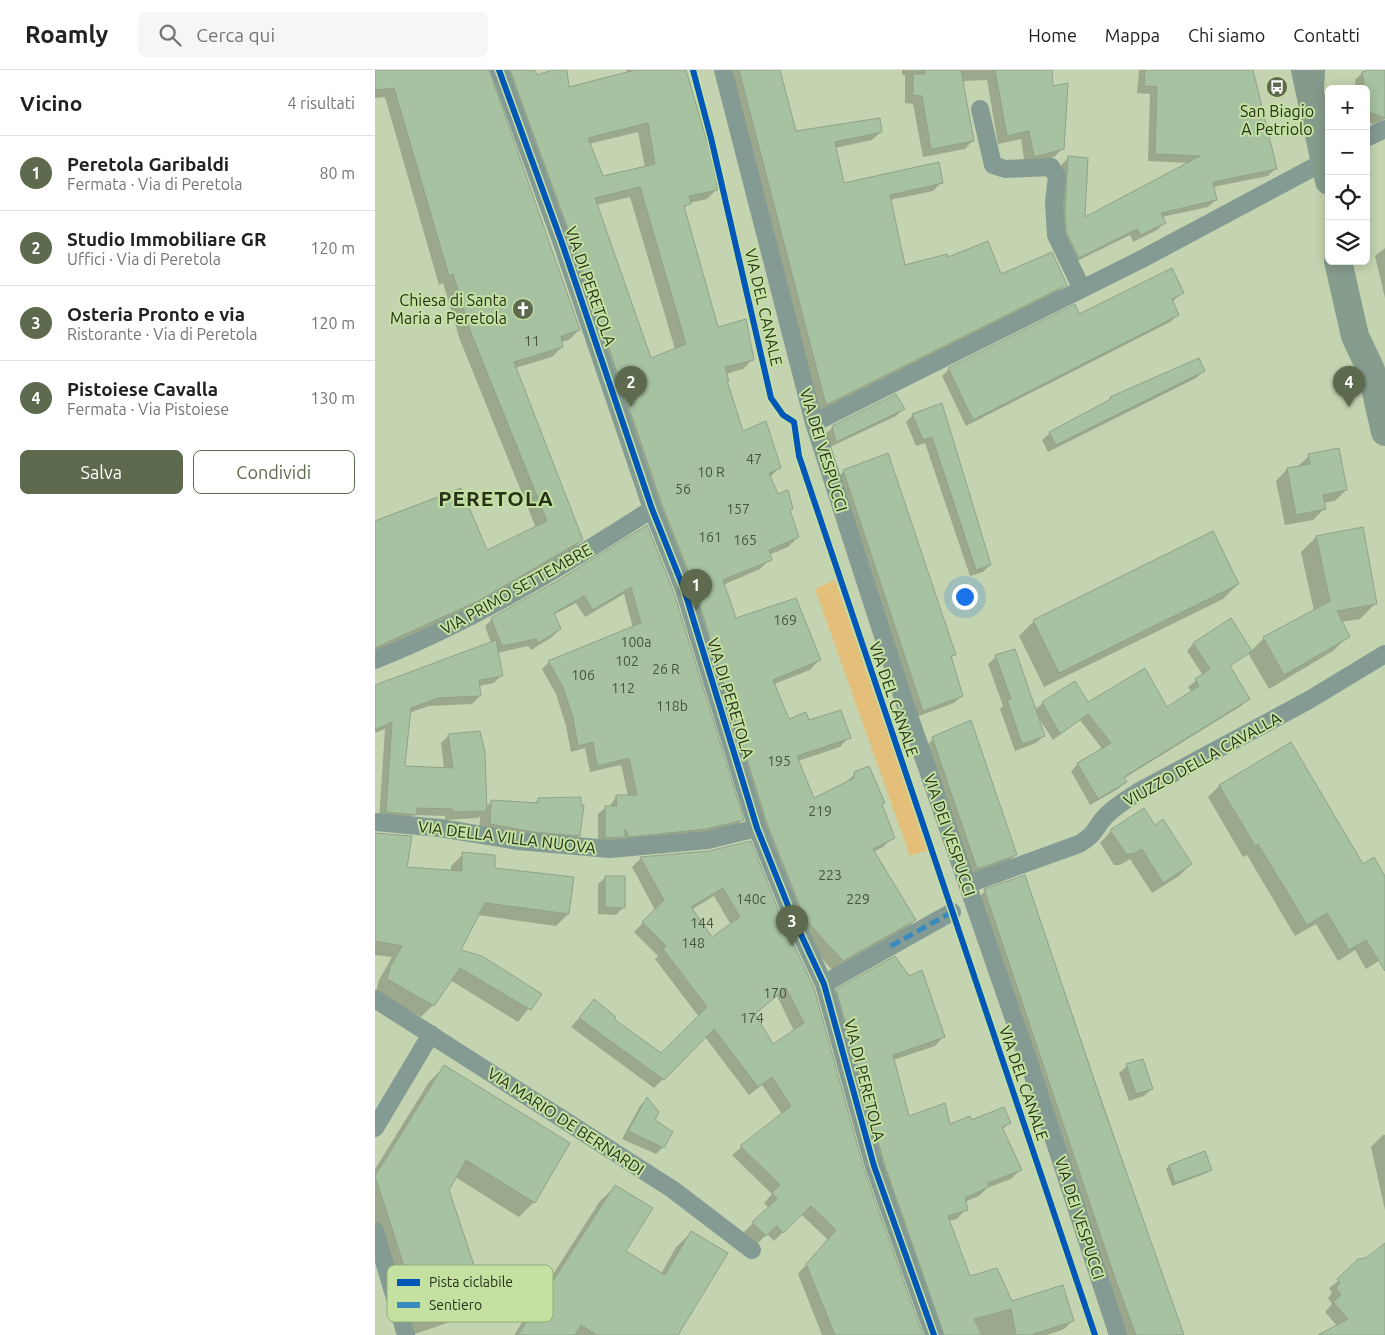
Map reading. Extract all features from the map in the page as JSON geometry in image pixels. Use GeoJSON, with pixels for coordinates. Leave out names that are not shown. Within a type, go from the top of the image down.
{"type":"FeatureCollection","features":[{"type":"Feature","properties":{"kind":"main road"},"geometry":{"type":"LineString","coordinates":[[1309,77],[1325,157]]}},
{"type":"Feature","properties":{"kind":"main road"},"geometry":{"type":"LineString","coordinates":[[1339,265],[1355,336],[1371,370],[1385,432]]}},
{"type":"Feature","properties":{"kind":"main road"},"geometry":{"type":"LineString","coordinates":[[1356,265],[1371,332],[1371,370]]}},
{"type":"Feature","properties":{"kind":"street","name":"VIA DI PERETOLA"},"geometry":{"type":"LineString","coordinates":[[499,70],[562,243],[652,509],[684,590],[757,828],[791,913],[824,984],[835,1015],[874,1166],[933,1335]]}},
{"type":"Feature","properties":{"kind":"street","name":"VIA DEI VESPUCCI"},"geometry":{"type":"LineString","coordinates":[[723,70],[813,423],[904,701],[1118,1335]]}},
{"type":"Feature","properties":{"kind":"street"},"geometry":{"type":"LineString","coordinates":[[980,109],[993,165],[1005,169],[1051,167],[1057,178],[1055,202],[1056,235],[1082,289]]}},
{"type":"Feature","properties":{"kind":"street"},"geometry":{"type":"LineString","coordinates":[[1370,136],[1385,129]]}},
{"type":"Feature","properties":{"kind":"street"},"geometry":{"type":"LineString","coordinates":[[813,423],[1325,168]]}},
{"type":"Feature","properties":{"kind":"street","name":"VIA PRIMO SETTEMBRE"},"geometry":{"type":"LineString","coordinates":[[375,660],[415,644],[524,588],[652,509]]}},
{"type":"Feature","properties":{"kind":"street","name":"VIUZZO DELLA CAVALLA"},"geometry":{"type":"LineString","coordinates":[[967,884],[1079,844],[1092,836],[1103,818],[1138,792],[1309,700],[1385,654]]}},
{"type":"Feature","properties":{"kind":"street","name":"VIA DELLA VILLA NUOVA"},"geometry":{"type":"LineString","coordinates":[[375,822],[440,828],[518,841],[610,849],[708,840],[757,828]]}},
{"type":"Feature","properties":{"kind":"street"},"geometry":{"type":"LineString","coordinates":[[824,984],[952,912]]}},
{"type":"Feature","properties":{"kind":"street","name":"VIA MARIO DE BERNARDI"},"geometry":{"type":"LineString","coordinates":[[375,999],[672,1189],[752,1250]]}},
{"type":"Feature","properties":{"kind":"street"},"geometry":{"type":"LineString","coordinates":[[375,1128],[431,1034]]}},
{"type":"Feature","properties":{"kind":"street"},"geometry":{"type":"LineString","coordinates":[[375,1232],[387,1272]]}},
{"type":"Feature","properties":{"kind":"street"},"geometry":{"type":"LineString","coordinates":[[402,1322],[406,1335]]}},
{"type":"Feature","properties":{"kind":"shaded area"},"geometry":{"type":"Polygon","coordinates":[[[835,580],[928,850],[910,856],[815,589],[835,580]]]}},
{"type":"Feature","properties":{"kind":"building"},"geometry":{"type":"Polygon","coordinates":[[[375,70],[489,70],[580,330],[561,336],[563,347],[514,362],[583,540],[478,601],[375,648],[375,521],[461,488],[487,550],[547,521],[470,330],[453,274],[449,276],[394,88],[375,90],[375,70]]]}},
{"type":"Feature","properties":{"kind":"building"},"geometry":{"type":"Polygon","coordinates":[[[510,70],[535,70],[537,75],[552,70],[567,70],[569,87],[635,70],[686,70],[711,155],[718,190],[689,196],[691,204],[684,206],[718,327],[746,319],[754,360],[725,367],[729,381],[727,381],[743,431],[766,421],[781,468],[769,473],[778,494],[788,490],[793,509],[790,510],[799,537],[769,550],[772,560],[723,580],[736,618],[796,598],[821,660],[773,680],[789,719],[806,712],[809,720],[841,710],[851,738],[797,756],[814,798],[854,778],[854,772],[869,766],[885,803],[882,804],[895,838],[873,849],[916,920],[843,961],[805,919],[767,824],[694,586],[662,505],[572,240],[510,70]],[[648,123],[588,138],[603,176],[655,164],[648,123]],[[640,187],[595,198],[651,358],[686,344],[640,187]]]}},
{"type":"Feature","properties":{"kind":"building"},"geometry":{"type":"Polygon","coordinates":[[[739,70],[780,70],[796,131],[880,118],[882,132],[835,142],[844,183],[939,162],[943,183],[890,195],[905,265],[947,254],[948,257],[988,241],[1001,274],[1052,252],[1067,285],[826,405],[739,70]]]}},
{"type":"Feature","properties":{"kind":"building"},"geometry":{"type":"Polygon","coordinates":[[[925,70],[961,70],[974,141],[931,149],[922,96],[913,95],[913,74],[925,74],[925,70]]]}},
{"type":"Feature","properties":{"kind":"building"},"geometry":{"type":"Polygon","coordinates":[[[995,70],[1052,70],[1053,86],[1068,83],[1064,149],[1034,157],[1029,131],[1007,136],[995,70]]]}},
{"type":"Feature","properties":{"kind":"building"},"geometry":{"type":"Polygon","coordinates":[[[1145,70],[1253,70],[1277,169],[1213,182],[1217,200],[1161,213],[1166,223],[1141,235],[1137,229],[1079,258],[1066,232],[1065,208],[1068,156],[1088,158],[1085,217],[1200,156],[1155,154],[1157,87],[1144,86],[1145,70]]]}},
{"type":"Feature","properties":{"kind":"building"},"geometry":{"type":"Polygon","coordinates":[[[1385,70],[1385,118],[1370,112],[1370,85],[1364,85],[1362,72],[1385,70]]]}},
{"type":"Feature","properties":{"kind":"building"},"geometry":{"type":"Polygon","coordinates":[[[1172,268],[1184,293],[1172,299],[1179,315],[973,420],[948,368],[1075,304],[1079,314],[1172,268]]]}},
{"type":"Feature","properties":{"kind":"building"},"geometry":{"type":"Polygon","coordinates":[[[1199,358],[1205,371],[1056,445],[1049,432],[1111,399],[1110,397],[1199,358]]]}},
{"type":"Feature","properties":{"kind":"building"},"geometry":{"type":"Polygon","coordinates":[[[896,394],[905,409],[836,442],[832,426],[896,394]]]}},
{"type":"Feature","properties":{"kind":"building"},"geometry":{"type":"Polygon","coordinates":[[[942,403],[991,565],[976,570],[932,437],[923,440],[912,414],[942,403]]]}},
{"type":"Feature","properties":{"kind":"building"},"geometry":{"type":"Polygon","coordinates":[[[1339,448],[1347,490],[1323,495],[1326,509],[1296,515],[1287,468],[1310,464],[1308,454],[1339,448]]]}},
{"type":"Feature","properties":{"kind":"building"},"geometry":{"type":"Polygon","coordinates":[[[888,453],[956,655],[951,656],[963,696],[923,711],[843,470],[888,453]]]}},
{"type":"Feature","properties":{"kind":"building"},"geometry":{"type":"Polygon","coordinates":[[[647,525],[674,593],[744,820],[706,829],[629,837],[625,829],[625,837],[605,838],[605,806],[617,806],[616,795],[637,795],[629,758],[597,766],[593,742],[578,746],[573,718],[563,687],[548,661],[641,623],[631,587],[593,610],[584,596],[554,613],[561,629],[538,643],[536,639],[502,646],[491,618],[557,581],[647,525]]]}},
{"type":"Feature","properties":{"kind":"building"},"geometry":{"type":"Polygon","coordinates":[[[1363,527],[1377,604],[1337,611],[1350,637],[1284,675],[1263,637],[1330,601],[1316,536],[1363,527]]]}},
{"type":"Feature","properties":{"kind":"building"},"geometry":{"type":"Polygon","coordinates":[[[1213,531],[1239,584],[1059,673],[1033,620],[1213,531]]]}},
{"type":"Feature","properties":{"kind":"building"},"geometry":{"type":"Polygon","coordinates":[[[1231,618],[1252,651],[1230,666],[1250,699],[1124,777],[1127,782],[1098,799],[1077,763],[1111,743],[1088,714],[1060,734],[1042,702],[1075,681],[1088,702],[1145,668],[1167,707],[1199,686],[1195,679],[1210,669],[1193,643],[1231,618]]]}},
{"type":"Feature","properties":{"kind":"building"},"geometry":{"type":"Polygon","coordinates":[[[496,640],[503,676],[479,680],[481,696],[438,698],[411,708],[405,766],[453,768],[448,734],[480,731],[485,752],[487,811],[453,812],[452,809],[417,808],[416,815],[386,812],[392,722],[375,730],[375,685],[496,640]]]}},
{"type":"Feature","properties":{"kind":"building"},"geometry":{"type":"Polygon","coordinates":[[[1015,649],[1045,736],[1022,744],[1007,700],[1011,699],[995,655],[1015,649]]]}},
{"type":"Feature","properties":{"kind":"building"},"geometry":{"type":"Polygon","coordinates":[[[971,720],[1017,855],[977,869],[932,737],[971,720]]]}},
{"type":"Feature","properties":{"kind":"building"},"geometry":{"type":"Polygon","coordinates":[[[1291,742],[1363,864],[1374,857],[1385,876],[1385,971],[1366,940],[1349,950],[1327,913],[1307,925],[1258,844],[1255,846],[1219,785],[1291,742]]]}},
{"type":"Feature","properties":{"kind":"building"},"geometry":{"type":"Polygon","coordinates":[[[581,797],[581,805],[584,805],[580,836],[533,832],[490,824],[491,800],[538,803],[538,798],[581,797]]]}},
{"type":"Feature","properties":{"kind":"building"},"geometry":{"type":"Polygon","coordinates":[[[1144,808],[1155,825],[1163,819],[1192,864],[1163,883],[1142,849],[1133,854],[1126,854],[1110,830],[1144,808]]]}},
{"type":"Feature","properties":{"kind":"building"},"geometry":{"type":"Polygon","coordinates":[[[375,833],[412,836],[407,867],[462,871],[462,852],[495,855],[495,868],[574,877],[569,914],[485,903],[461,950],[482,956],[542,994],[531,1010],[460,968],[434,1006],[387,979],[390,967],[402,946],[375,941],[375,833]]]}},
{"type":"Feature","properties":{"kind":"building"},"geometry":{"type":"Polygon","coordinates":[[[751,841],[781,917],[814,988],[864,1169],[923,1335],[835,1335],[806,1264],[836,1230],[811,1206],[783,1233],[777,1226],[766,1236],[752,1222],[777,1199],[772,1193],[780,1185],[740,1146],[791,1106],[772,1077],[758,1087],[714,1029],[664,1080],[579,1018],[594,999],[616,1017],[614,1019],[661,1053],[707,1007],[663,949],[666,946],[642,922],[664,900],[640,857],[709,851],[751,841]],[[723,888],[691,907],[712,937],[740,917],[723,888]],[[786,988],[755,1014],[773,1044],[804,1023],[786,988]]]}},
{"type":"Feature","properties":{"kind":"building"},"geometry":{"type":"Polygon","coordinates":[[[1025,875],[1103,1106],[1184,1335],[1136,1335],[1116,1281],[984,889],[1025,875]]]}},
{"type":"Feature","properties":{"kind":"building"},"geometry":{"type":"Polygon","coordinates":[[[605,876],[625,876],[625,908],[605,907],[605,876]]]}},
{"type":"Feature","properties":{"kind":"building"},"geometry":{"type":"Polygon","coordinates":[[[895,956],[909,976],[922,970],[945,1037],[893,1055],[909,1116],[945,1103],[950,1124],[970,1116],[971,1120],[1004,1107],[1011,1123],[1002,1127],[1022,1170],[988,1183],[989,1187],[965,1198],[968,1210],[948,1216],[970,1276],[997,1268],[1012,1301],[1063,1285],[1074,1321],[1031,1335],[1016,1335],[1011,1309],[974,1319],[982,1335],[944,1335],[884,1163],[836,989],[895,956]]]}},
{"type":"Feature","properties":{"kind":"building"},"geometry":{"type":"Polygon","coordinates":[[[1143,1059],[1153,1089],[1136,1094],[1126,1064],[1143,1059]]]}},
{"type":"Feature","properties":{"kind":"building"},"geometry":{"type":"Polygon","coordinates":[[[444,1065],[570,1143],[535,1203],[466,1160],[449,1190],[474,1265],[404,1265],[375,1176],[444,1065]]]}},
{"type":"Feature","properties":{"kind":"building"},"geometry":{"type":"Polygon","coordinates":[[[647,1097],[659,1112],[655,1120],[673,1132],[664,1148],[628,1131],[647,1097]]]}},
{"type":"Feature","properties":{"kind":"building"},"geometry":{"type":"Polygon","coordinates":[[[1205,1151],[1212,1170],[1175,1183],[1169,1165],[1205,1151]]]}},
{"type":"Feature","properties":{"kind":"building"},"geometry":{"type":"Polygon","coordinates":[[[615,1185],[653,1208],[626,1251],[665,1275],[691,1231],[728,1253],[678,1335],[597,1335],[581,1325],[575,1335],[518,1335],[526,1322],[553,1322],[553,1281],[615,1185]]]}},
{"type":"Feature","properties":{"kind":"building"},"geometry":{"type":"Polygon","coordinates":[[[1385,1243],[1385,1335],[1318,1335],[1348,1319],[1333,1302],[1341,1295],[1336,1288],[1340,1283],[1337,1279],[1358,1259],[1366,1258],[1385,1243]]]}},
{"type":"Feature","properties":{"kind":"marked path"},"geometry":{"type":"LineString","coordinates":[[891,946],[952,912]]}},
{"type":"Feature","properties":{"kind":"cycle path"},"geometry":{"type":"LineString","coordinates":[[499,70],[562,243],[652,509],[684,589],[757,828],[791,913],[824,984],[874,1166],[934,1335]]}},
{"type":"Feature","properties":{"kind":"cycle path","name":"VIA DEL CANALE"},"geometry":{"type":"LineString","coordinates":[[693,70],[711,138],[771,398],[783,415],[794,422],[799,456],[1095,1335]]}},
{"type":"Feature","properties":{"kind":"place","name":"San Biagio A Petriolo"},"geometry":{"type":"Point","coordinates":[1277,87]}},
{"type":"Feature","properties":{"kind":"place","name":"Chiesa di Santa Maria a Peretola"},"geometry":{"type":"Point","coordinates":[523,309]}},
{"type":"Feature","properties":{"kind":"place","name":"Studio Immobiliare GR"},"geometry":{"type":"Point","coordinates":[631,407]}},
{"type":"Feature","properties":{"kind":"place","name":"Pistoiese Cavalla"},"geometry":{"type":"Point","coordinates":[1349,407]}},
{"type":"Feature","properties":{"kind":"place","name":"Peretola Garibaldi"},"geometry":{"type":"Point","coordinates":[696,610]}},
{"type":"Feature","properties":{"kind":"place","name":"Osteria Pronto e via"},"geometry":{"type":"Point","coordinates":[792,946]}},
{"type":"Feature","properties":{"kind":"district","name":"PERETOLA"},"geometry":{"type":"Point","coordinates":[496,498]}}]}
